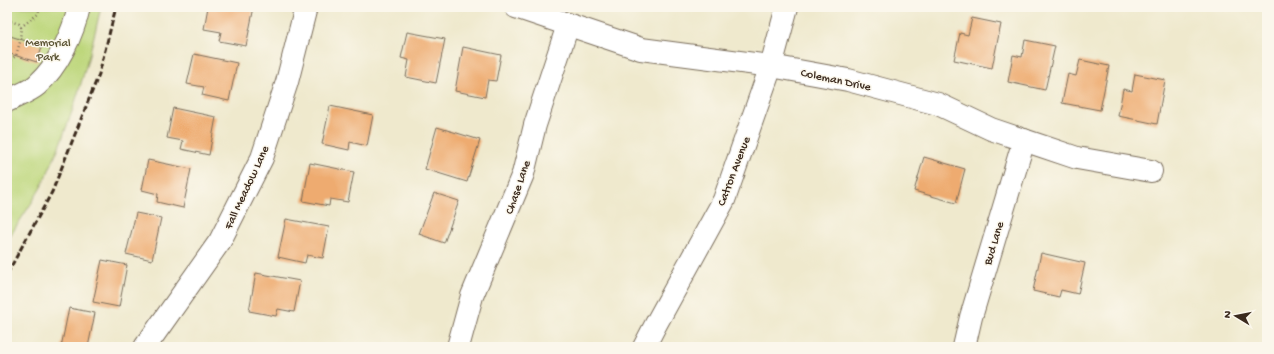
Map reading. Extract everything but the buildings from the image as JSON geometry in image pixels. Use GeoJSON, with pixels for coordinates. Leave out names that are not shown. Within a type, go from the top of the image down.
{"type":"FeatureCollection","features":[{"type":"Feature","properties":{"kind":"street"},"geometry":{"type":"LineString","coordinates":[[7,101],[36,86],[55,66],[75,22],[79,7]]}},
{"type":"Feature","properties":{"kind":"street","name":"Fall Meadow Lane"},"geometry":{"type":"LineString","coordinates":[[144,347],[220,241],[262,158],[287,82],[306,7]]}},
{"type":"Feature","properties":{"kind":"street","name":"Coleman Drive"},"geometry":{"type":"LineString","coordinates":[[516,7],[641,49],[771,66],[848,80],[938,104],[991,129],[1077,158],[1152,171]]}},
{"type":"Feature","properties":{"kind":"street","name":"Catron Avenue"},"geometry":{"type":"LineString","coordinates":[[644,347],[724,200],[771,66],[787,7]]}},
{"type":"Feature","properties":{"kind":"street","name":"Chase Lane"},"geometry":{"type":"LineString","coordinates":[[458,347],[472,296],[524,174],[535,126],[568,24]]}},
{"type":"Feature","properties":{"kind":"street","name":"Bud Lane"},"geometry":{"type":"LineString","coordinates":[[964,347],[971,317],[1024,140]]}},
{"type":"Feature","properties":{"kind":"path"},"geometry":{"type":"LineString","coordinates":[[7,62],[16,56],[20,42],[21,27],[38,14],[40,7]]}},
{"type":"Feature","properties":{"kind":"path"},"geometry":{"type":"LineString","coordinates":[[7,20],[19,24],[21,27]]}},
{"type":"Feature","properties":{"kind":"green space","name":"Memorial Park"},"geometry":{"type":"Polygon","coordinates":[[[7,7],[101,7],[90,53],[69,121],[41,187],[7,242],[7,7]]]}},
{"type":"Feature","properties":{"kind":"railway"},"geometry":{"type":"LineString","coordinates":[[7,274],[52,192],[99,74],[116,7]]}}]}
